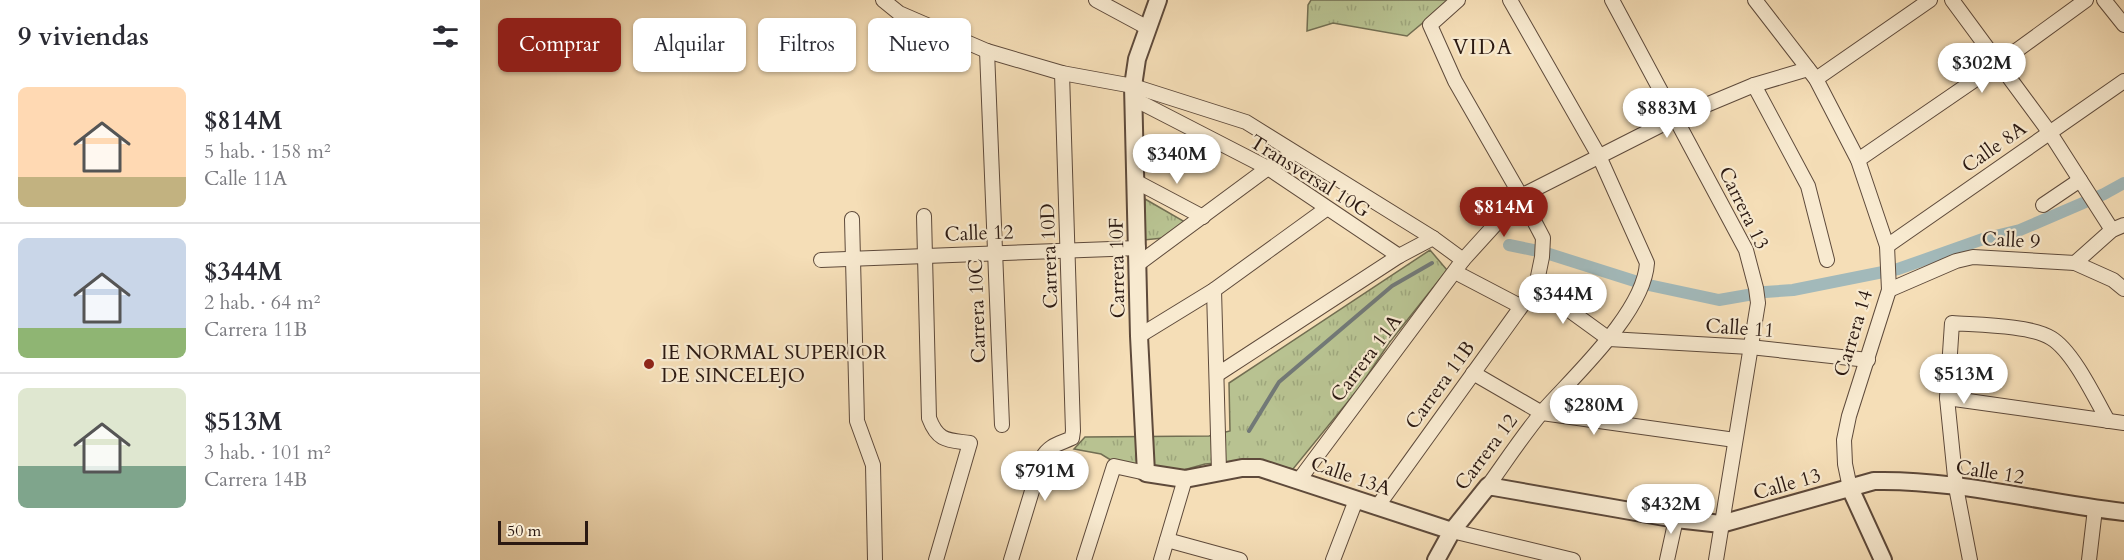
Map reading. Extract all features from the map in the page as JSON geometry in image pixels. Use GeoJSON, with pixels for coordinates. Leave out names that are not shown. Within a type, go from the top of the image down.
{"type":"FeatureCollection","features":[{"type":"Feature","properties":{"kind":"street"},"geometry":{"type":"LineString","coordinates":[[883,0],[899,13],[987,51],[1246,123],[1433,238],[1463,260]]}},
{"type":"Feature","properties":{"kind":"street"},"geometry":{"type":"LineString","coordinates":[[1095,0],[1148,28]]}},
{"type":"Feature","properties":{"kind":"street","name":"Carrera 10F"},"geometry":{"type":"LineString","coordinates":[[1146,473],[1139,336],[1134,92],[1137,59],[1158,0]]}},
{"type":"Feature","properties":{"kind":"street","name":"Carrera 11B"},"geometry":{"type":"LineString","coordinates":[[1377,507],[1536,286],[1542,257],[1543,238],[1455,81],[1430,25],[1458,0]]}},
{"type":"Feature","properties":{"kind":"street","name":"Carrera 12"},"geometry":{"type":"LineString","coordinates":[[1436,560],[1452,531],[1542,413],[1609,339],[1641,290],[1647,276],[1647,263],[1599,156],[1510,0]]}},
{"type":"Feature","properties":{"kind":"street","name":"Carrera 13"},"geometry":{"type":"LineString","coordinates":[[1612,0],[1746,250],[1756,288],[1758,303],[1716,560]]}},
{"type":"Feature","properties":{"kind":"street","name":"Carrera 14"},"geometry":{"type":"LineString","coordinates":[[1755,0],[1812,74],[1858,160],[1888,253],[1889,290],[1849,416],[1844,440],[1845,464],[1850,488],[1883,560]]}},
{"type":"Feature","properties":{"kind":"street"},"geometry":{"type":"LineString","coordinates":[[1521,196],[1675,118],[1754,86],[1812,74],[1930,0]]}},
{"type":"Feature","properties":{"kind":"street"},"geometry":{"type":"LineString","coordinates":[[1952,0],[2050,133],[2097,207],[2118,228],[2075,263],[2113,280],[2124,289]]}},
{"type":"Feature","properties":{"kind":"street"},"geometry":{"type":"LineString","coordinates":[[1858,160],[1998,64],[2086,0]]}},
{"type":"Feature","properties":{"kind":"street"},"geometry":{"type":"LineString","coordinates":[[2104,0],[2124,25]]}},
{"type":"Feature","properties":{"kind":"street","name":"Carrera 10C"},"geometry":{"type":"LineString","coordinates":[[987,51],[1002,425]]}},
{"type":"Feature","properties":{"kind":"street","name":"Carrera 10D"},"geometry":{"type":"LineString","coordinates":[[1011,560],[1042,458],[1046,451],[1055,444],[1072,438],[1073,431],[1062,73]]}},
{"type":"Feature","properties":{"kind":"street","name":"Calle 8A"},"geometry":{"type":"LineString","coordinates":[[1888,253],[2124,81]]}},
{"type":"Feature","properties":{"kind":"street"},"geometry":{"type":"LineString","coordinates":[[1754,86],[1808,186],[1827,260]]}},
{"type":"Feature","properties":{"kind":"street","name":"Transversal 10G"},"geometry":{"type":"LineString","coordinates":[[1134,92],[1268,168],[1400,256]]}},
{"type":"Feature","properties":{"kind":"street"},"geometry":{"type":"LineString","coordinates":[[1138,256],[1203,217],[1268,168],[1294,153]]}},
{"type":"Feature","properties":{"kind":"street"},"geometry":{"type":"LineString","coordinates":[[2043,205],[2080,180]]}},
{"type":"Feature","properties":{"kind":"street"},"geometry":{"type":"LineString","coordinates":[[1135,181],[1203,217]]}},
{"type":"Feature","properties":{"kind":"street","name":"Carrera 11A"},"geometry":{"type":"LineString","coordinates":[[1299,480],[1463,260],[1521,196]]}},
{"type":"Feature","properties":{"kind":"street"},"geometry":{"type":"LineString","coordinates":[[1139,336],[1214,290],[1326,208]]}},
{"type":"Feature","properties":{"kind":"street"},"geometry":{"type":"LineString","coordinates":[[924,216],[929,418],[934,432],[945,439],[970,443],[936,560]]}},
{"type":"Feature","properties":{"kind":"street"},"geometry":{"type":"LineString","coordinates":[[852,219],[857,421],[873,465],[875,560]]}},
{"type":"Feature","properties":{"kind":"street"},"geometry":{"type":"LineString","coordinates":[[1218,374],[1400,256],[1433,238]]}},
{"type":"Feature","properties":{"kind":"street","name":"Calle 12"},"geometry":{"type":"LineString","coordinates":[[821,260],[1069,251],[1138,256]]}},
{"type":"Feature","properties":{"kind":"street","name":"Calle 9"},"geometry":{"type":"LineString","coordinates":[[1889,290],[1956,261],[1974,257],[2075,263]]}},
{"type":"Feature","properties":{"kind":"street"},"geometry":{"type":"LineString","coordinates":[[1455,272],[1520,306]]}},
{"type":"Feature","properties":{"kind":"street"},"geometry":{"type":"LineString","coordinates":[[1536,286],[1609,339]]}},
{"type":"Feature","properties":{"kind":"street"},"geometry":{"type":"LineString","coordinates":[[1214,290],[1219,471]]}},
{"type":"Feature","properties":{"kind":"street"},"geometry":{"type":"LineString","coordinates":[[1970,560],[1956,487],[1947,398],[1952,323],[2027,329],[2051,338],[2068,353],[2108,421]]}},
{"type":"Feature","properties":{"kind":"street","name":"Calle 11"},"geometry":{"type":"LineString","coordinates":[[1609,339],[1750,347],[1868,360]]}},
{"type":"Feature","properties":{"kind":"street"},"geometry":{"type":"LineString","coordinates":[[1473,373],[1542,413],[1735,440]]}},
{"type":"Feature","properties":{"kind":"street"},"geometry":{"type":"LineString","coordinates":[[1947,398],[2124,423]]}},
{"type":"Feature","properties":{"kind":"street","name":"Calle 13A"},"geometry":{"type":"LineString","coordinates":[[1084,560],[1114,465],[1185,479],[1219,471],[1260,468],[1452,531],[1572,560]]}},
{"type":"Feature","properties":{"kind":"street"},"geometry":{"type":"LineString","coordinates":[[1161,560],[1185,479]]}},
{"type":"Feature","properties":{"kind":"street","name":"Calle 12"},"geometry":{"type":"LineString","coordinates":[[1850,488],[1874,481],[1897,481],[1956,487],[2124,512]]}},
{"type":"Feature","properties":{"kind":"street","name":"Calle 13"},"geometry":{"type":"LineString","coordinates":[[1488,486],[1676,519],[1721,524],[1850,488]]}},
{"type":"Feature","properties":{"kind":"street"},"geometry":{"type":"LineString","coordinates":[[1333,560],[1356,500]]}},
{"type":"Feature","properties":{"kind":"street"},"geometry":{"type":"LineString","coordinates":[[2089,560],[2095,509]]}},
{"type":"Feature","properties":{"kind":"street"},"geometry":{"type":"LineString","coordinates":[[1667,560],[1676,519]]}},
{"type":"Feature","properties":{"kind":"street"},"geometry":{"type":"LineString","coordinates":[[1167,540],[1239,560]]}},
{"type":"Feature","properties":{"kind":"green space"},"geometry":{"type":"Polygon","coordinates":[[[1311,0],[1450,0],[1407,36],[1333,23],[1307,31],[1308,5],[1311,0]]]}},
{"type":"Feature","properties":{"kind":"green space"},"geometry":{"type":"Polygon","coordinates":[[[1145,199],[1185,222],[1163,238],[1144,240],[1145,199]]]}},
{"type":"Feature","properties":{"kind":"green space"},"geometry":{"type":"Polygon","coordinates":[[[1430,250],[1447,270],[1389,343],[1359,388],[1293,469],[1253,460],[1205,464],[1180,471],[1114,462],[1101,454],[1074,449],[1085,437],[1209,436],[1230,431],[1229,383],[1430,250]]]}},
{"type":"Feature","properties":{"kind":"waterway"},"geometry":{"type":"LineString","coordinates":[[1509,245],[1543,252],[1644,284],[1719,300],[1793,290],[1898,269],[1983,239],[2020,230],[2124,183]]}},
{"type":"Feature","properties":{"kind":"waterway"},"geometry":{"type":"LineString","coordinates":[[1249,431],[1279,382],[1392,286],[1432,263]]}},
{"type":"Feature","properties":{"kind":"place","name":"IE NORMAL SUPERIOR DE SINCELEJO"},"geometry":{"type":"Point","coordinates":[649,364]}},
{"type":"Feature","properties":{"kind":"district","name":"VIDA"},"geometry":{"type":"Point","coordinates":[1483,47]}}]}
